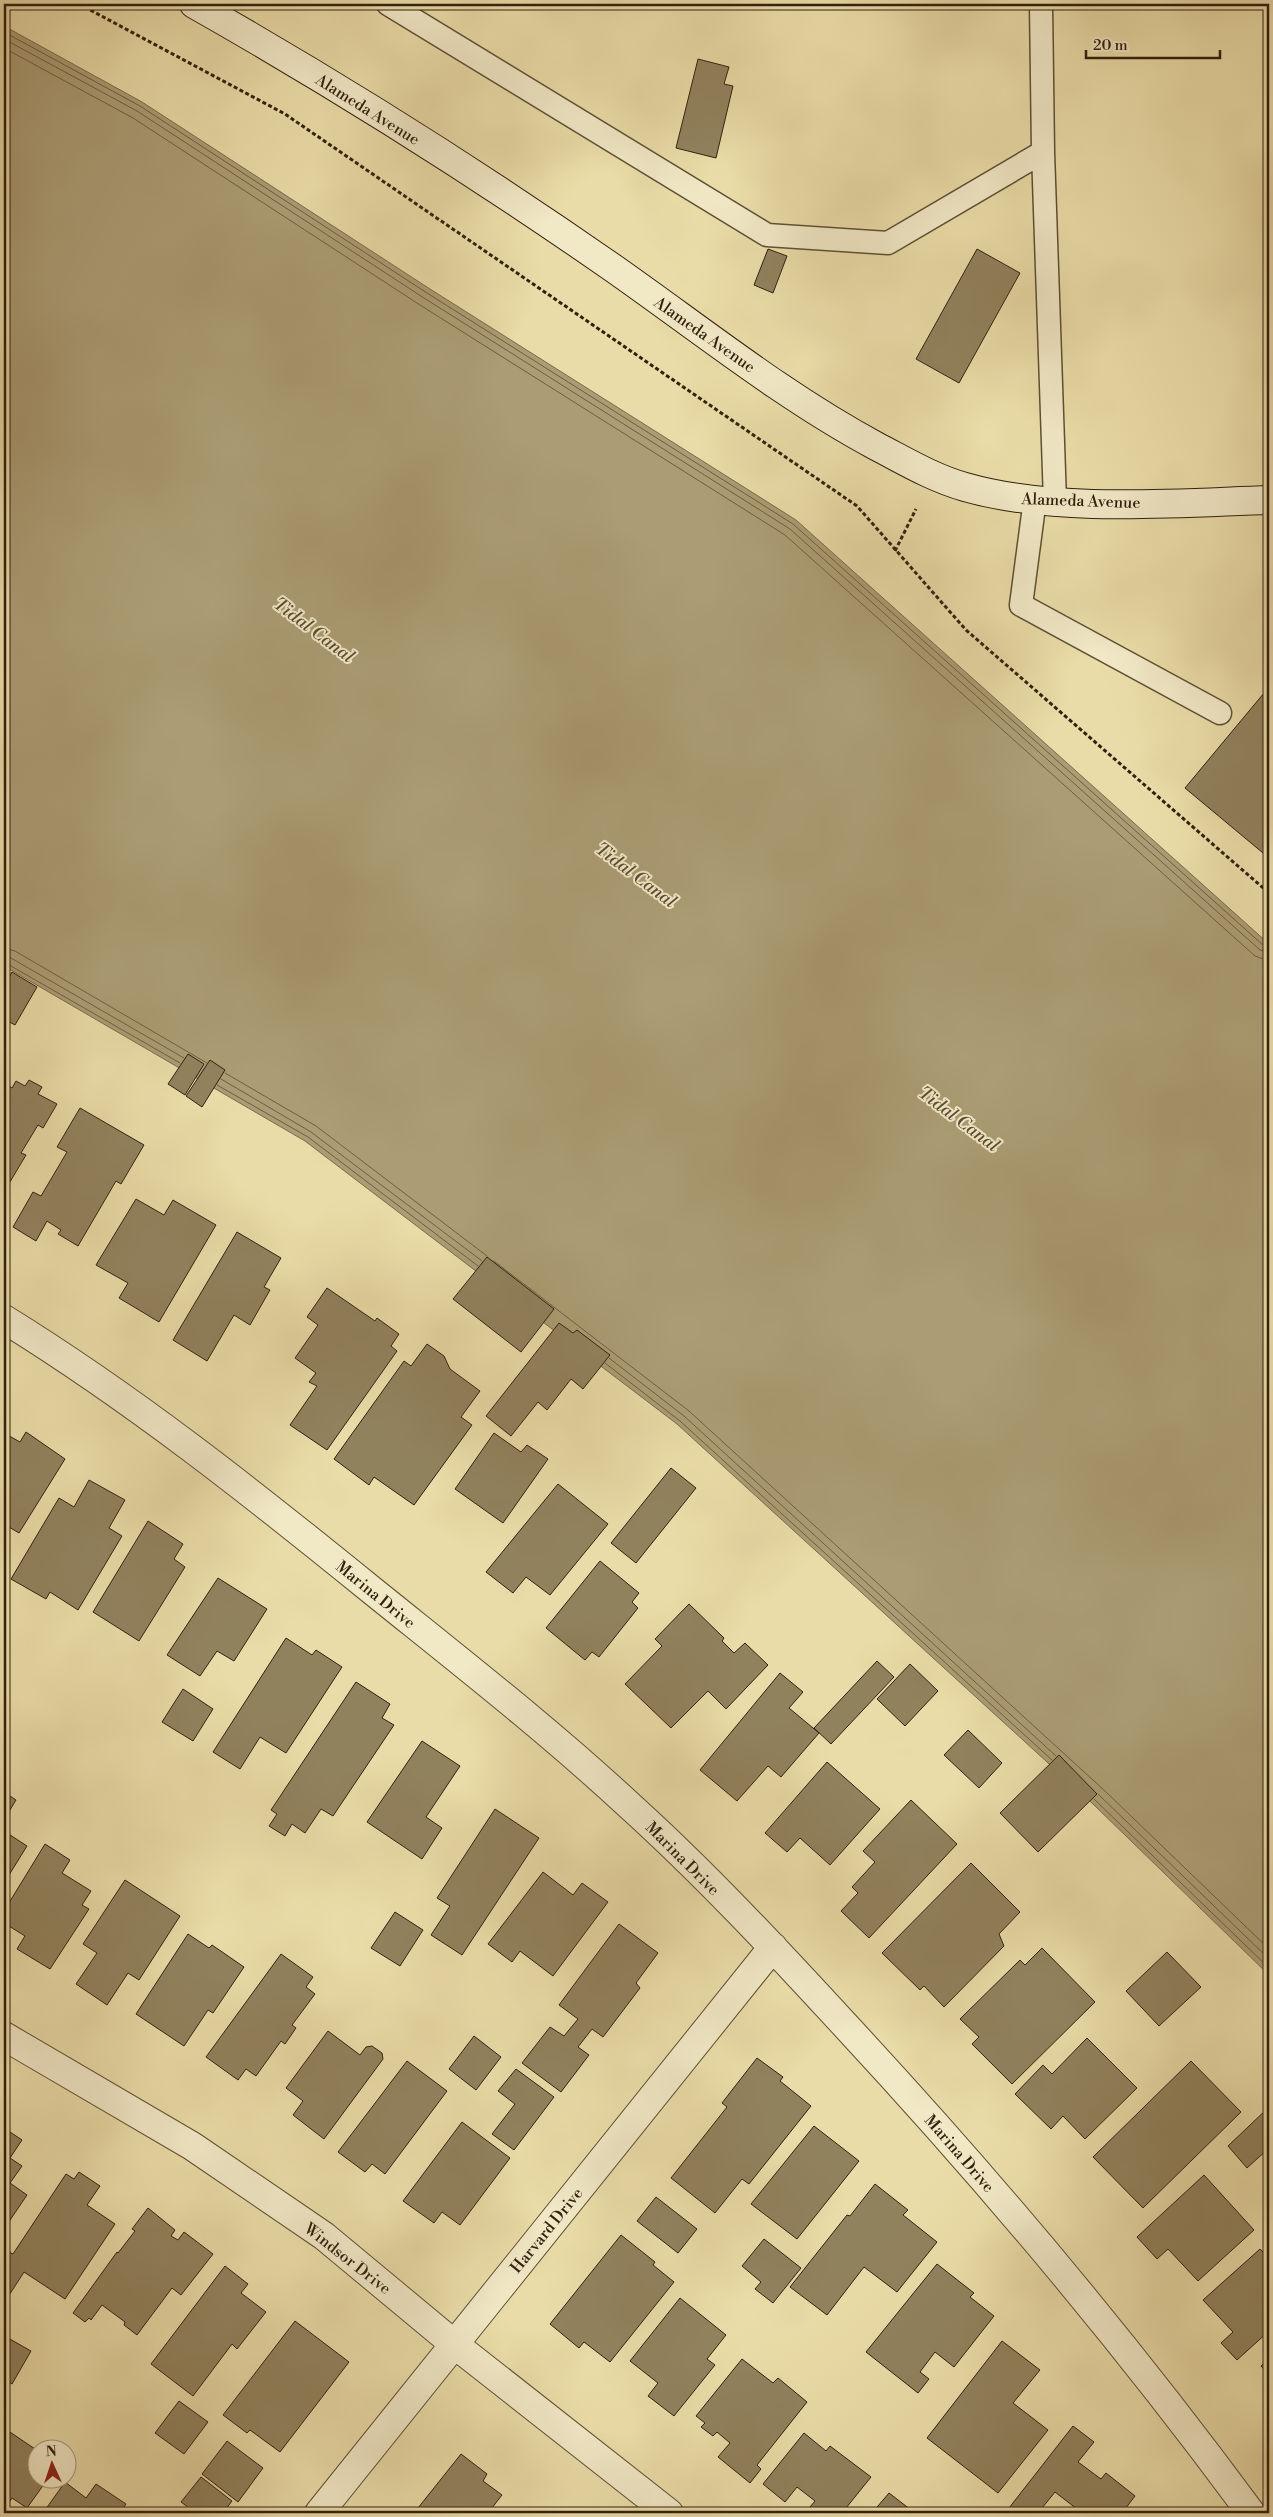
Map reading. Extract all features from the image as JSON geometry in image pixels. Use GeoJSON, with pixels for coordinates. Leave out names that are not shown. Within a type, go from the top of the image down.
{"type":"FeatureCollection","features":[{"type":"Feature","properties":{"kind":"street","name":"Alameda Avenue"},"geometry":{"type":"LineString","coordinates":[[194,4],[474,175],[611,267],[828,419],[927,474],[964,487],[1009,497],[1045,500],[1115,503],[1269,500]]}},
{"type":"Feature","properties":{"kind":"street","name":"Marina Drive"},"geometry":{"type":"LineString","coordinates":[[4,1319],[172,1434],[324,1551],[473,1672],[630,1806],[773,1947],[910,2094],[1049,2256],[1185,2424],[1251,2513]]}},
{"type":"Feature","properties":{"kind":"street","name":"Harvard Drive"},"geometry":{"type":"LineString","coordinates":[[319,2513],[773,1947]]}},
{"type":"Feature","properties":{"kind":"street","name":"Windsor Drive"},"geometry":{"type":"LineString","coordinates":[[4,2036],[207,2156],[324,2236],[454,2344],[669,2513]]}},
{"type":"Feature","properties":{"kind":"lane"},"geometry":{"type":"LineString","coordinates":[[388,4],[767,235],[888,243],[1043,152]]}},
{"type":"Feature","properties":{"kind":"lane"},"geometry":{"type":"LineString","coordinates":[[1041,4],[1045,500],[1022,605],[1220,714]]}},
{"type":"Feature","properties":{"kind":"path"},"geometry":{"type":"LineString","coordinates":[[79,4],[293,120],[857,506],[966,630],[1269,893]]}},
{"type":"Feature","properties":{"kind":"path"},"geometry":{"type":"LineString","coordinates":[[895,551],[913,520],[927,474]]}},
{"type":"Feature","properties":{"kind":"water","name":"Tidal Canal"},"geometry":{"type":"Polygon","coordinates":[[[4,26],[142,102],[430,289],[796,520],[1269,944],[1269,1975],[1093,1804],[677,1424],[305,1141],[4,966],[4,26]]]}},
{"type":"Feature","properties":{"kind":"building"},"geometry":{"type":"Polygon","coordinates":[[[698,59],[729,67],[724,84],[733,86],[716,158],[676,148],[698,59]]]}},
{"type":"Feature","properties":{"kind":"building"},"geometry":{"type":"Polygon","coordinates":[[[768,249],[787,256],[773,293],[754,285],[768,249]]]}},
{"type":"Feature","properties":{"kind":"building"},"geometry":{"type":"Polygon","coordinates":[[[977,249],[1020,273],[959,383],[916,359],[977,249]]]}},
{"type":"Feature","properties":{"kind":"building"},"geometry":{"type":"Polygon","coordinates":[[[1269,687],[1269,858],[1185,788],[1269,687]]]}},
{"type":"Feature","properties":{"kind":"building"},"geometry":{"type":"Polygon","coordinates":[[[12,972],[37,987],[15,1025],[4,1019],[4,986],[12,972]]]}},
{"type":"Feature","properties":{"kind":"building"},"geometry":{"type":"Polygon","coordinates":[[[188,1054],[204,1064],[185,1095],[168,1084],[188,1054]]]}},
{"type":"Feature","properties":{"kind":"building"},"geometry":{"type":"Polygon","coordinates":[[[210,1060],[225,1070],[202,1107],[186,1096],[210,1060]]]}},
{"type":"Feature","properties":{"kind":"building"},"geometry":{"type":"Polygon","coordinates":[[[29,1080],[42,1087],[38,1094],[57,1104],[43,1128],[38,1125],[21,1153],[26,1155],[4,1192],[4,1083],[12,1088],[16,1081],[25,1086],[29,1080]]]}},
{"type":"Feature","properties":{"kind":"building"},"geometry":{"type":"Polygon","coordinates":[[[80,1108],[144,1145],[121,1184],[116,1181],[78,1246],[58,1234],[61,1230],[47,1221],[36,1241],[13,1227],[33,1192],[41,1196],[67,1152],[57,1147],[80,1108]]]}},
{"type":"Feature","properties":{"kind":"building"},"geometry":{"type":"Polygon","coordinates":[[[136,1199],[164,1215],[173,1200],[216,1225],[159,1322],[119,1298],[128,1283],[96,1265],[136,1199]]]}},
{"type":"Feature","properties":{"kind":"building"},"geometry":{"type":"Polygon","coordinates":[[[237,1232],[281,1258],[264,1287],[270,1290],[250,1325],[234,1315],[207,1361],[173,1340],[237,1232]]]}},
{"type":"Feature","properties":{"kind":"building"},"geometry":{"type":"Polygon","coordinates":[[[487,1257],[554,1309],[521,1352],[453,1299],[487,1257]]]}},
{"type":"Feature","properties":{"kind":"building"},"geometry":{"type":"Polygon","coordinates":[[[327,1288],[375,1321],[377,1318],[399,1334],[391,1346],[397,1351],[327,1450],[290,1425],[317,1386],[309,1382],[316,1373],[295,1358],[318,1325],[307,1317],[327,1288]]]}},
{"type":"Feature","properties":{"kind":"building"},"geometry":{"type":"Polygon","coordinates":[[[559,1323],[573,1333],[577,1330],[610,1355],[583,1389],[571,1379],[547,1410],[538,1402],[511,1436],[486,1416],[559,1323]]]}},
{"type":"Feature","properties":{"kind":"building"},"geometry":{"type":"Polygon","coordinates":[[[427,1344],[444,1356],[450,1369],[480,1391],[461,1417],[472,1425],[414,1505],[374,1477],[369,1485],[334,1459],[404,1361],[411,1366],[427,1344]]]}},
{"type":"Feature","properties":{"kind":"building"},"geometry":{"type":"Polygon","coordinates":[[[26,1432],[65,1459],[19,1533],[4,1524],[4,1433],[20,1442],[26,1432]]]}},
{"type":"Feature","properties":{"kind":"building"},"geometry":{"type":"Polygon","coordinates":[[[494,1433],[521,1452],[527,1445],[548,1459],[503,1523],[455,1489],[494,1433]]]}},
{"type":"Feature","properties":{"kind":"building"},"geometry":{"type":"Polygon","coordinates":[[[671,1468],[696,1488],[636,1563],[611,1543],[671,1468]]]}},
{"type":"Feature","properties":{"kind":"building"},"geometry":{"type":"Polygon","coordinates":[[[89,1480],[125,1500],[109,1528],[122,1536],[78,1610],[50,1592],[46,1599],[11,1579],[59,1498],[74,1507],[89,1480]]]}},
{"type":"Feature","properties":{"kind":"building"},"geometry":{"type":"Polygon","coordinates":[[[558,1484],[608,1524],[550,1595],[526,1577],[513,1593],[486,1572],[558,1484]]]}},
{"type":"Feature","properties":{"kind":"building"},"geometry":{"type":"Polygon","coordinates":[[[148,1521],[183,1544],[174,1559],[185,1567],[139,1641],[93,1612],[148,1521]]]}},
{"type":"Feature","properties":{"kind":"building"},"geometry":{"type":"Polygon","coordinates":[[[600,1561],[639,1593],[632,1602],[638,1608],[599,1657],[592,1652],[585,1660],[546,1628],[600,1561]]]}},
{"type":"Feature","properties":{"kind":"building"},"geometry":{"type":"Polygon","coordinates":[[[218,1578],[267,1609],[234,1661],[217,1651],[200,1676],[167,1655],[218,1578]]]}},
{"type":"Feature","properties":{"kind":"building"},"geometry":{"type":"Polygon","coordinates":[[[689,1604],[724,1638],[722,1641],[734,1653],[745,1643],[768,1665],[726,1709],[708,1691],[671,1728],[625,1684],[662,1646],[655,1639],[689,1604]]]}},
{"type":"Feature","properties":{"kind":"building"},"geometry":{"type":"Polygon","coordinates":[[[286,1638],[312,1655],[316,1650],[342,1667],[286,1753],[260,1737],[240,1769],[213,1752],[286,1638]]]}},
{"type":"Feature","properties":{"kind":"building"},"geometry":{"type":"Polygon","coordinates":[[[877,1661],[894,1677],[831,1744],[814,1728],[877,1661]]]}},
{"type":"Feature","properties":{"kind":"building"},"geometry":{"type":"Polygon","coordinates":[[[910,1664],[938,1691],[905,1726],[877,1699],[910,1664]]]}},
{"type":"Feature","properties":{"kind":"building"},"geometry":{"type":"Polygon","coordinates":[[[780,1673],[803,1692],[789,1708],[819,1733],[781,1777],[768,1766],[737,1801],[700,1770],[780,1673]]]}},
{"type":"Feature","properties":{"kind":"building"},"geometry":{"type":"Polygon","coordinates":[[[356,1682],[390,1704],[382,1718],[394,1725],[333,1816],[321,1809],[305,1833],[292,1824],[285,1836],[269,1826],[277,1814],[271,1810],[356,1682]]]}},
{"type":"Feature","properties":{"kind":"building"},"geometry":{"type":"Polygon","coordinates":[[[183,1689],[213,1709],[193,1741],[162,1722],[183,1689]]]}},
{"type":"Feature","properties":{"kind":"building"},"geometry":{"type":"Polygon","coordinates":[[[968,1730],[1002,1763],[979,1788],[944,1755],[968,1730]]]}},
{"type":"Feature","properties":{"kind":"building"},"geometry":{"type":"Polygon","coordinates":[[[422,1741],[460,1766],[426,1817],[442,1828],[422,1859],[367,1822],[422,1741]]]}},
{"type":"Feature","properties":{"kind":"building"},"geometry":{"type":"Polygon","coordinates":[[[1059,1755],[1097,1794],[1038,1852],[1000,1813],[1059,1755]]]}},
{"type":"Feature","properties":{"kind":"building"},"geometry":{"type":"Polygon","coordinates":[[[827,1762],[880,1809],[830,1865],[800,1838],[787,1852],[765,1833],[827,1762]]]}},
{"type":"Feature","properties":{"kind":"building"},"geometry":{"type":"Polygon","coordinates":[[[4,1792],[16,1800],[4,1820],[4,1792]]]}},
{"type":"Feature","properties":{"kind":"building"},"geometry":{"type":"Polygon","coordinates":[[[911,1800],[957,1844],[869,1938],[841,1911],[858,1893],[852,1887],[875,1862],[863,1851],[911,1800]]]}},
{"type":"Feature","properties":{"kind":"building"},"geometry":{"type":"Polygon","coordinates":[[[495,1809],[539,1838],[462,1955],[431,1935],[450,1906],[437,1898],[495,1809]]]}},
{"type":"Feature","properties":{"kind":"building"},"geometry":{"type":"Polygon","coordinates":[[[4,1831],[27,1846],[4,1883],[4,1831]]]}},
{"type":"Feature","properties":{"kind":"building"},"geometry":{"type":"Polygon","coordinates":[[[45,1844],[70,1860],[62,1873],[91,1891],[82,1905],[89,1909],[50,1969],[17,1949],[25,1936],[4,1923],[4,1911],[45,1844]]]}},
{"type":"Feature","properties":{"kind":"building"},"geometry":{"type":"Polygon","coordinates":[[[971,1863],[1020,1912],[999,1934],[1004,1946],[944,2007],[924,1986],[920,1990],[882,1953],[971,1863]]]}},
{"type":"Feature","properties":{"kind":"building"},"geometry":{"type":"Polygon","coordinates":[[[543,1872],[573,1895],[582,1883],[608,1902],[553,1976],[520,1951],[512,1962],[488,1944],[543,1872]]]}},
{"type":"Feature","properties":{"kind":"building"},"geometry":{"type":"Polygon","coordinates":[[[125,1880],[180,1916],[139,1980],[128,1973],[107,2005],[76,1984],[97,1953],[83,1944],[125,1880]]]}},
{"type":"Feature","properties":{"kind":"building"},"geometry":{"type":"Polygon","coordinates":[[[395,1912],[423,1930],[400,1966],[371,1948],[395,1912]]]}},
{"type":"Feature","properties":{"kind":"building"},"geometry":{"type":"Polygon","coordinates":[[[619,1924],[658,1953],[636,1983],[640,1988],[603,2037],[592,2029],[578,2047],[589,2055],[561,2092],[522,2063],[550,2027],[564,2036],[578,2019],[559,2005],[619,1924]]]}},
{"type":"Feature","properties":{"kind":"building"},"geometry":{"type":"Polygon","coordinates":[[[188,1934],[209,1948],[212,1945],[244,1967],[213,2013],[208,2010],[184,2046],[136,2014],[188,1934]]]}},
{"type":"Feature","properties":{"kind":"building"},"geometry":{"type":"Polygon","coordinates":[[[1042,1948],[1095,2002],[1012,2084],[972,2044],[979,2037],[960,2019],[1020,1960],[1025,1965],[1042,1948]]]}},
{"type":"Feature","properties":{"kind":"building"},"geometry":{"type":"Polygon","coordinates":[[[1167,1952],[1201,1987],[1159,2026],[1126,1991],[1167,1952]]]}},
{"type":"Feature","properties":{"kind":"building"},"geometry":{"type":"Polygon","coordinates":[[[281,1954],[313,1977],[306,1987],[315,1994],[292,2025],[296,2028],[285,2044],[281,2041],[256,2076],[246,2069],[238,2080],[206,2057],[281,1954]]]}},
{"type":"Feature","properties":{"kind":"building"},"geometry":{"type":"Polygon","coordinates":[[[328,2031],[360,2055],[366,2047],[372,2046],[382,2053],[383,2059],[324,2139],[293,2115],[303,2101],[286,2088],[328,2031]]]}},
{"type":"Feature","properties":{"kind":"building"},"geometry":{"type":"Polygon","coordinates":[[[474,2036],[501,2057],[476,2090],[449,2069],[474,2036]]]}},
{"type":"Feature","properties":{"kind":"building"},"geometry":{"type":"Polygon","coordinates":[[[1087,2038],[1137,2088],[1085,2139],[1063,2116],[1051,2129],[1015,2094],[1043,2065],[1052,2074],[1087,2038]]]}},
{"type":"Feature","properties":{"kind":"building"},"geometry":{"type":"Polygon","coordinates":[[[757,2058],[783,2077],[780,2081],[811,2106],[749,2184],[742,2179],[715,2213],[671,2178],[727,2107],[722,2103],[757,2058]]]}},
{"type":"Feature","properties":{"kind":"building"},"geometry":{"type":"Polygon","coordinates":[[[407,2061],[447,2091],[385,2174],[372,2164],[365,2172],[338,2152],[407,2061]]]}},
{"type":"Feature","properties":{"kind":"building"},"geometry":{"type":"Polygon","coordinates":[[[1191,2061],[1241,2112],[1143,2208],[1093,2157],[1191,2061]]]}},
{"type":"Feature","properties":{"kind":"building"},"geometry":{"type":"Polygon","coordinates":[[[516,2069],[554,2097],[514,2150],[492,2134],[515,2104],[498,2091],[516,2069]]]}},
{"type":"Feature","properties":{"kind":"building"},"geometry":{"type":"Polygon","coordinates":[[[1269,2107],[1269,2148],[1247,2168],[1228,2146],[1269,2107]]]}},
{"type":"Feature","properties":{"kind":"building"},"geometry":{"type":"Polygon","coordinates":[[[462,2122],[510,2158],[460,2225],[442,2212],[434,2223],[403,2201],[462,2122]]]}},
{"type":"Feature","properties":{"kind":"building"},"geometry":{"type":"Polygon","coordinates":[[[814,2126],[859,2161],[797,2239],[751,2204],[814,2126]]]}},
{"type":"Feature","properties":{"kind":"building"},"geometry":{"type":"Polygon","coordinates":[[[4,2128],[22,2140],[10,2158],[22,2166],[10,2183],[27,2195],[4,2229],[4,2128]]]}},
{"type":"Feature","properties":{"kind":"building"},"geometry":{"type":"Polygon","coordinates":[[[79,2172],[100,2186],[87,2205],[115,2224],[65,2299],[24,2272],[4,2303],[4,2259],[9,2252],[13,2254],[66,2174],[74,2179],[79,2172]]]}},
{"type":"Feature","properties":{"kind":"building"},"geometry":{"type":"Polygon","coordinates":[[[1204,2175],[1254,2230],[1198,2281],[1168,2249],[1157,2259],[1137,2237],[1204,2175]]]}},
{"type":"Feature","properties":{"kind":"building"},"geometry":{"type":"Polygon","coordinates":[[[875,2184],[908,2210],[903,2215],[937,2242],[897,2292],[864,2267],[827,2315],[790,2287],[847,2215],[850,2216],[875,2184]]]}},
{"type":"Feature","properties":{"kind":"building"},"geometry":{"type":"Polygon","coordinates":[[[656,2197],[697,2229],[678,2253],[637,2221],[656,2197]]]}},
{"type":"Feature","properties":{"kind":"building"},"geometry":{"type":"Polygon","coordinates":[[[148,2208],[175,2230],[171,2236],[178,2240],[184,2232],[213,2254],[181,2295],[172,2288],[137,2335],[124,2325],[125,2322],[102,2305],[91,2320],[89,2318],[85,2322],[73,2313],[117,2252],[135,2231],[132,2229],[148,2208]]]}},
{"type":"Feature","properties":{"kind":"building"},"geometry":{"type":"Polygon","coordinates":[[[621,2235],[655,2262],[653,2265],[674,2282],[610,2362],[584,2342],[579,2348],[550,2324],[621,2235]]]}},
{"type":"Feature","properties":{"kind":"building"},"geometry":{"type":"Polygon","coordinates":[[[764,2239],[801,2268],[773,2303],[755,2289],[761,2282],[742,2266],[764,2239]]]}},
{"type":"Feature","properties":{"kind":"building"},"geometry":{"type":"Polygon","coordinates":[[[1260,2249],[1269,2258],[1269,2331],[1237,2360],[1221,2343],[1233,2332],[1203,2300],[1260,2249]]]}},
{"type":"Feature","properties":{"kind":"building"},"geometry":{"type":"Polygon","coordinates":[[[937,2264],[974,2293],[970,2297],[994,2316],[954,2367],[935,2352],[920,2372],[929,2379],[918,2393],[866,2352],[937,2264]]]}},
{"type":"Feature","properties":{"kind":"building"},"geometry":{"type":"Polygon","coordinates":[[[225,2266],[248,2284],[241,2293],[266,2312],[237,2349],[232,2344],[193,2396],[151,2364],[225,2266]]]}},
{"type":"Feature","properties":{"kind":"building"},"geometry":{"type":"Polygon","coordinates":[[[680,2298],[726,2335],[707,2359],[715,2365],[674,2416],[648,2396],[658,2383],[630,2361],[680,2298]]]}},
{"type":"Feature","properties":{"kind":"building"},"geometry":{"type":"Polygon","coordinates":[[[295,2321],[349,2362],[280,2452],[250,2430],[247,2433],[223,2415],[295,2321]]]}},
{"type":"Feature","properties":{"kind":"building"},"geometry":{"type":"Polygon","coordinates":[[[8,2338],[31,2351],[12,2384],[4,2379],[4,2346],[8,2338]]]}},
{"type":"Feature","properties":{"kind":"building"},"geometry":{"type":"Polygon","coordinates":[[[1002,2341],[1040,2370],[1013,2403],[1048,2430],[998,2493],[927,2438],[1002,2341]]]}},
{"type":"Feature","properties":{"kind":"building"},"geometry":{"type":"Polygon","coordinates":[[[1269,2358],[1269,2375],[1261,2366],[1269,2358]]]}},
{"type":"Feature","properties":{"kind":"building"},"geometry":{"type":"Polygon","coordinates":[[[742,2359],[773,2383],[778,2378],[807,2402],[757,2465],[761,2469],[750,2483],[718,2457],[730,2443],[717,2432],[713,2436],[701,2427],[705,2423],[696,2416],[742,2359]]]}},
{"type":"Feature","properties":{"kind":"building"},"geometry":{"type":"Polygon","coordinates":[[[179,2401],[208,2422],[184,2454],[155,2433],[179,2401]]]}},
{"type":"Feature","properties":{"kind":"building"},"geometry":{"type":"Polygon","coordinates":[[[1073,2426],[1094,2442],[1078,2462],[1101,2479],[1106,2473],[1135,2496],[1122,2513],[1082,2513],[1055,2492],[1038,2513],[1016,2513],[1009,2508],[1073,2426]]]}},
{"type":"Feature","properties":{"kind":"building"},"geometry":{"type":"Polygon","coordinates":[[[4,2428],[28,2444],[28,2490],[40,2490],[27,2508],[12,2498],[4,2510],[4,2428]]]}},
{"type":"Feature","properties":{"kind":"building"},"geometry":{"type":"Polygon","coordinates":[[[804,2433],[826,2451],[830,2446],[871,2477],[842,2513],[805,2513],[815,2501],[797,2487],[785,2502],[763,2484],[804,2433]]]}},
{"type":"Feature","properties":{"kind":"building"},"geometry":{"type":"Polygon","coordinates":[[[227,2441],[263,2468],[238,2502],[202,2474],[227,2441]]]}},
{"type":"Feature","properties":{"kind":"building"},"geometry":{"type":"Polygon","coordinates":[[[461,2454],[487,2474],[483,2481],[502,2495],[488,2513],[414,2513],[461,2454]]]}},
{"type":"Feature","properties":{"kind":"building"},"geometry":{"type":"Polygon","coordinates":[[[201,2477],[232,2501],[223,2513],[196,2513],[181,2502],[201,2477]]]}},
{"type":"Feature","properties":{"kind":"building"},"geometry":{"type":"Polygon","coordinates":[[[96,2484],[126,2504],[120,2513],[43,2513],[59,2490],[76,2490],[86,2498],[96,2484]]]}},
{"type":"Feature","properties":{"kind":"building"},"geometry":{"type":"Polygon","coordinates":[[[889,2493],[915,2513],[872,2513],[889,2493]]]}}]}
